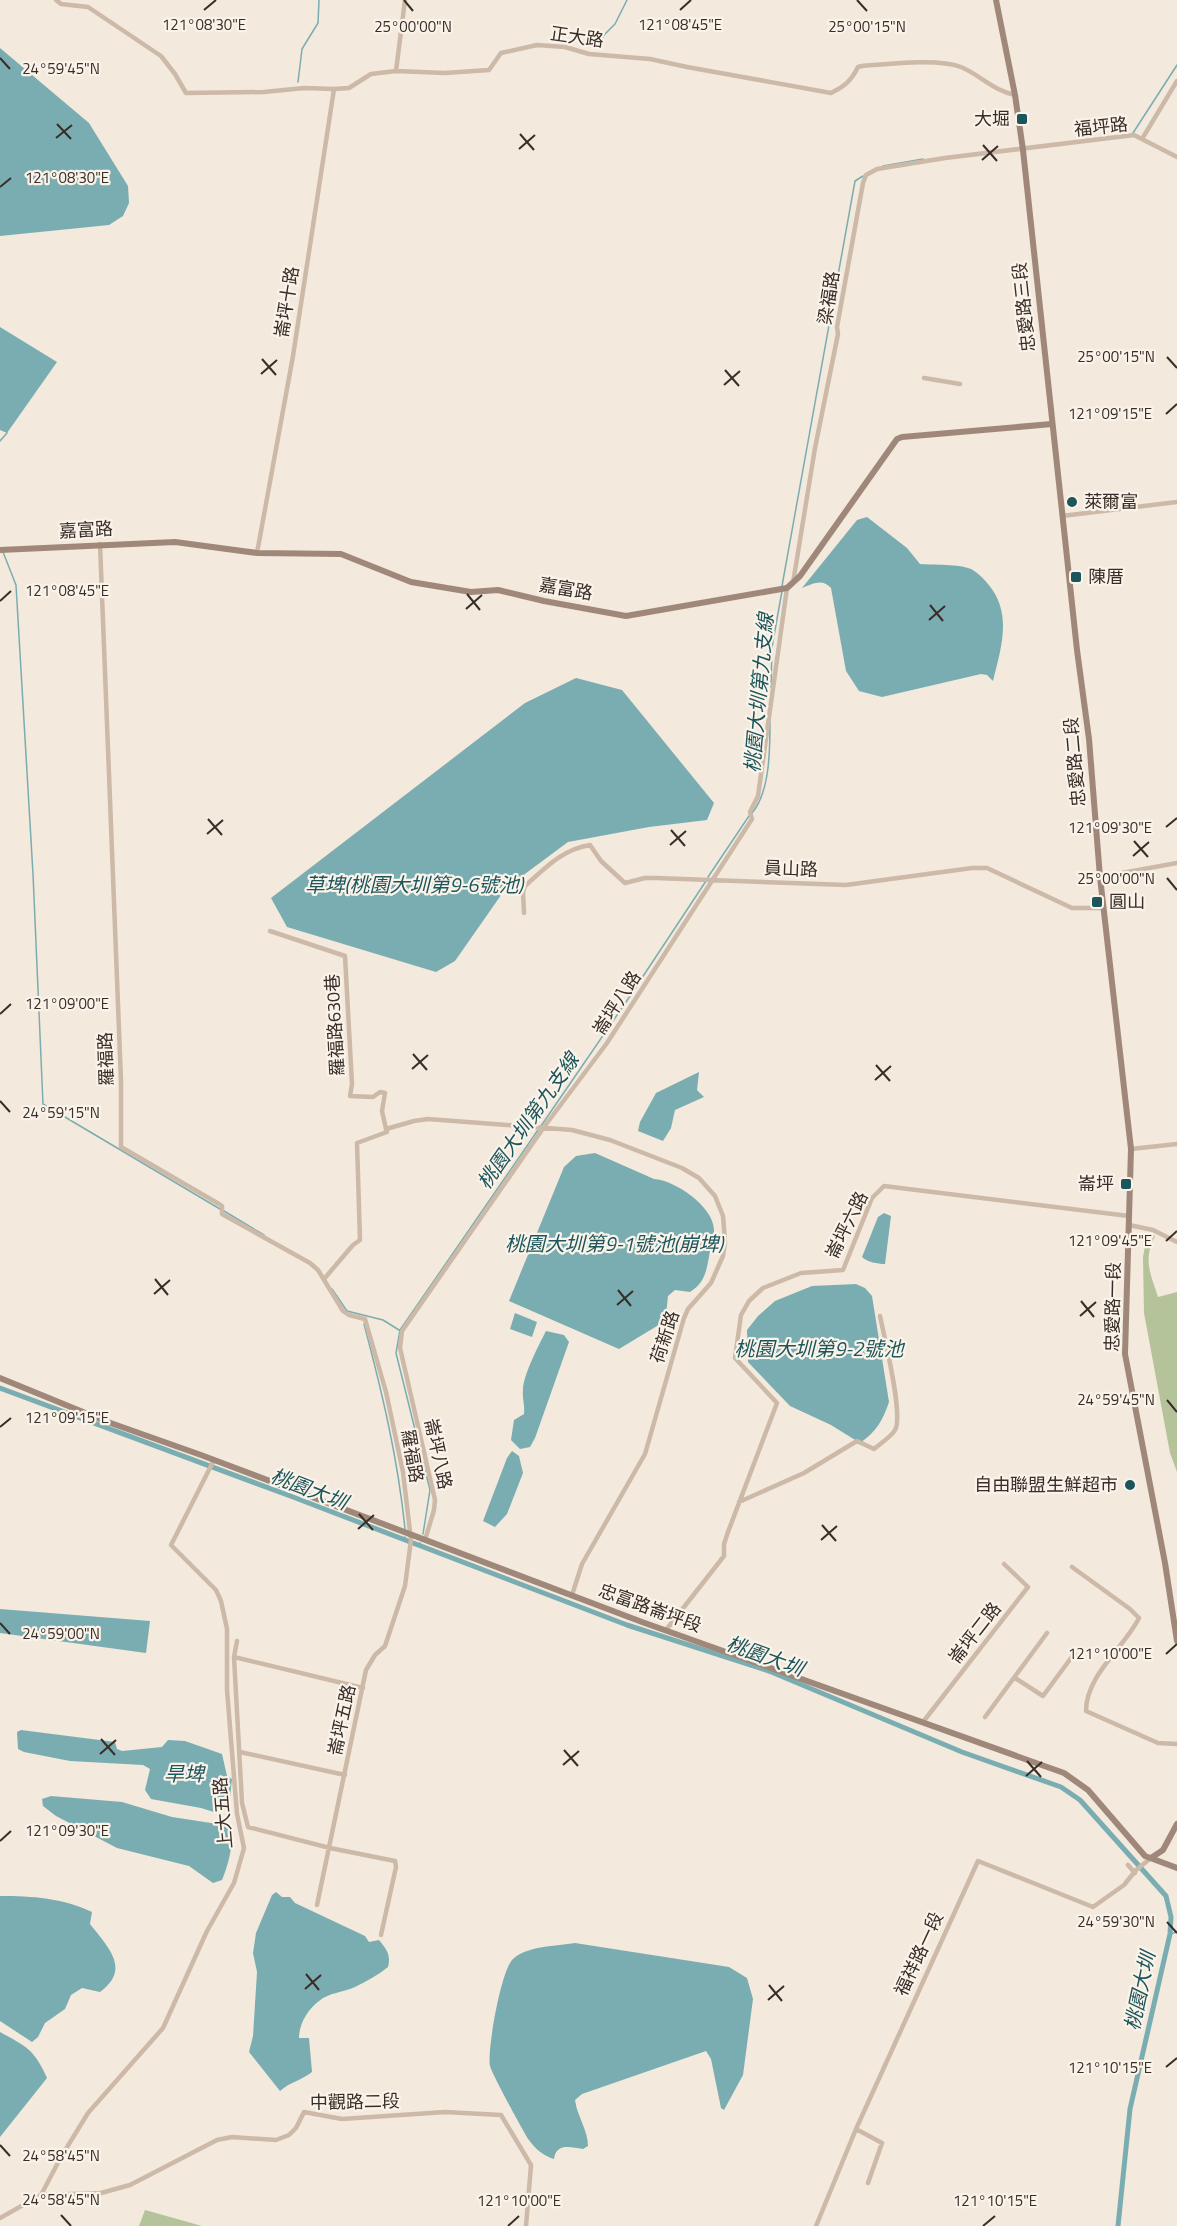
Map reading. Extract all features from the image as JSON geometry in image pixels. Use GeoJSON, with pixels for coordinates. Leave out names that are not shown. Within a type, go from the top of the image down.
{"type":"FeatureCollection","features":[{"type":"Feature","properties":{"kind":"street","name":"正大路"},"geometry":{"type":"LineString","coordinates":[[56,0],[61,4],[88,7],[161,56],[186,93],[264,93],[304,88],[349,88],[371,74],[396,71],[445,73],[489,70],[501,53],[537,45],[565,47],[589,54],[650,59],[831,93],[852,80],[858,67],[904,62],[949,63],[1005,93],[1015,95]]}},
{"type":"Feature","properties":{"kind":"street"},"geometry":{"type":"LineString","coordinates":[[396,71],[405,0]]}},
{"type":"Feature","properties":{"kind":"street","name":"忠愛路三段"},"geometry":{"type":"LineString","coordinates":[[996,0],[1015,95],[1022,148],[1062,516]]}},
{"type":"Feature","properties":{"kind":"street"},"geometry":{"type":"LineString","coordinates":[[1143,139],[1177,81]]}},
{"type":"Feature","properties":{"kind":"street","name":"崙坪十路"},"geometry":{"type":"LineString","coordinates":[[257,553],[293,356],[334,89]]}},
{"type":"Feature","properties":{"kind":"street","name":"福坪路"},"geometry":{"type":"LineString","coordinates":[[1022,148],[1134,135],[1177,157]]}},
{"type":"Feature","properties":{"kind":"street","name":"梁福路"},"geometry":{"type":"LineString","coordinates":[[790,586],[866,175],[877,169],[1022,148]]}},
{"type":"Feature","properties":{"kind":"street"},"geometry":{"type":"LineString","coordinates":[[924,378],[960,384]]}},
{"type":"Feature","properties":{"kind":"street"},"geometry":{"type":"LineString","coordinates":[[790,586],[852,504],[897,439],[1052,424]]}},
{"type":"Feature","properties":{"kind":"street"},"geometry":{"type":"LineString","coordinates":[[1062,516],[1177,502]]}},
{"type":"Feature","properties":{"kind":"street","name":"忠愛路二段"},"geometry":{"type":"LineString","coordinates":[[1062,516],[1089,739],[1100,877],[1131,1149]]}},
{"type":"Feature","properties":{"kind":"street","name":"嘉富路"},"geometry":{"type":"LineString","coordinates":[[2,550],[175,542],[257,553],[341,555],[411,582],[471,592],[498,590],[626,616],[790,586]]}},
{"type":"Feature","properties":{"kind":"street","name":"羅福路"},"geometry":{"type":"LineString","coordinates":[[100,544],[121,1081],[121,1147],[222,1209],[222,1214],[310,1263],[324,1279],[343,1311],[349,1315],[365,1318],[386,1392],[403,1472],[410,1538]]}},
{"type":"Feature","properties":{"kind":"street","name":"崙坪八路"},"geometry":{"type":"LineString","coordinates":[[424,1540],[435,1500],[400,1348],[402,1331],[544,1127],[607,1043],[752,819],[750,812],[758,796],[790,586]]}},
{"type":"Feature","properties":{"kind":"street","name":"員山路"},"geometry":{"type":"LineString","coordinates":[[524,913],[525,886],[555,858],[590,845],[601,861],[625,884],[645,878],[846,885],[987,868],[1072,908],[1104,908]]}},
{"type":"Feature","properties":{"kind":"street"},"geometry":{"type":"LineString","coordinates":[[1100,877],[1177,863]]}},
{"type":"Feature","properties":{"kind":"street","name":"羅福路630巷"},"geometry":{"type":"LineString","coordinates":[[270,931],[345,956],[352,1084],[350,1096],[373,1097],[380,1092],[385,1093],[382,1111],[386,1129]]}},
{"type":"Feature","properties":{"kind":"street","name":"荷新路"},"geometry":{"type":"LineString","coordinates":[[324,1279],[360,1240],[357,1143],[387,1132],[386,1129],[414,1120],[428,1119],[572,1130],[610,1140],[682,1168],[699,1178],[714,1196],[723,1216],[725,1242],[723,1256],[711,1283],[688,1309],[645,1454],[582,1564],[572,1595]]}},
{"type":"Feature","properties":{"kind":"street"},"geometry":{"type":"LineString","coordinates":[[1131,1149],[1177,1144]]}},
{"type":"Feature","properties":{"kind":"street","name":"忠愛路一段"},"geometry":{"type":"LineString","coordinates":[[1131,1149],[1125,1353],[1163,1552],[1177,1641]]}},
{"type":"Feature","properties":{"kind":"street","name":"崙坪六路"},"geometry":{"type":"LineString","coordinates":[[666,1630],[724,1556],[724,1544],[777,1403],[735,1358],[741,1315],[749,1301],[763,1288],[801,1273],[843,1270],[872,1198],[884,1186],[1129,1216]]}},
{"type":"Feature","properties":{"kind":"street"},"geometry":{"type":"LineString","coordinates":[[1129,1225],[1153,1230],[1177,1242]]}},
{"type":"Feature","properties":{"kind":"street"},"geometry":{"type":"LineString","coordinates":[[739,1502],[804,1473],[857,1441],[874,1449],[894,1432],[897,1427],[894,1381],[880,1316]]}},
{"type":"Feature","properties":{"kind":"street","name":"忠富路崙坪段"},"geometry":{"type":"LineString","coordinates":[[0,1378],[410,1538],[424,1540],[828,1690],[1064,1773],[1078,1781],[1148,1860]]}},
{"type":"Feature","properties":{"kind":"street","name":"上大五路"},"geometry":{"type":"LineString","coordinates":[[41,2195],[88,2113],[163,2028],[207,1931],[234,1883],[244,1848],[237,1814],[228,1701],[226,1629],[221,1600],[216,1590],[171,1545],[213,1461]]}},
{"type":"Feature","properties":{"kind":"street","name":"崙坪五路"},"geometry":{"type":"LineString","coordinates":[[316,1905],[330,1848],[366,1670],[375,1655],[385,1646],[405,1586],[410,1559],[410,1538]]}},
{"type":"Feature","properties":{"kind":"street","name":"崙坪二路"},"geometry":{"type":"LineString","coordinates":[[922,1722],[1028,1587],[1004,1564]]}},
{"type":"Feature","properties":{"kind":"street"},"geometry":{"type":"LineString","coordinates":[[1072,1567],[1139,1618],[1100,1669],[1086,1705],[1086,1712],[1158,1743],[1177,1744]]}},
{"type":"Feature","properties":{"kind":"street"},"geometry":{"type":"LineString","coordinates":[[985,1717],[1047,1633]]}},
{"type":"Feature","properties":{"kind":"street"},"geometry":{"type":"LineString","coordinates":[[237,1641],[234,1657],[245,1821],[250,1829],[394,1861],[396,1866],[381,1935]]}},
{"type":"Feature","properties":{"kind":"street"},"geometry":{"type":"LineString","coordinates":[[1016,1678],[1043,1696],[1074,1654]]}},
{"type":"Feature","properties":{"kind":"street"},"geometry":{"type":"LineString","coordinates":[[234,1657],[363,1688]]}},
{"type":"Feature","properties":{"kind":"street"},"geometry":{"type":"LineString","coordinates":[[240,1752],[345,1775]]}},
{"type":"Feature","properties":{"kind":"street"},"geometry":{"type":"LineString","coordinates":[[240,1828],[245,1821]]}},
{"type":"Feature","properties":{"kind":"street"},"geometry":{"type":"LineString","coordinates":[[1128,1865],[1136,1872],[1163,1850],[1177,1824]]}},
{"type":"Feature","properties":{"kind":"street"},"geometry":{"type":"LineString","coordinates":[[1148,1860],[1177,1868]]}},
{"type":"Feature","properties":{"kind":"street","name":"福祥路一段"},"geometry":{"type":"LineString","coordinates":[[816,2226],[856,2129],[978,1861],[1094,1906],[1124,1885],[1136,1872]]}},
{"type":"Feature","properties":{"kind":"street","name":"中觀路二段"},"geometry":{"type":"LineString","coordinates":[[0,2218],[41,2195],[101,2193],[130,2185],[217,2140],[232,2137],[276,2140],[289,2135],[296,2128],[304,2112],[342,2119],[445,2112],[501,2115],[531,2165],[526,2226]]}},
{"type":"Feature","properties":{"kind":"street"},"geometry":{"type":"LineString","coordinates":[[856,2129],[882,2143],[868,2183]]}},
{"type":"Feature","properties":{"kind":"green space"},"geometry":{"type":"Polygon","coordinates":[[[1151,1233],[1155,1236],[1149,1252],[1149,1266],[1158,1297],[1177,1292],[1177,1472],[1170,1453],[1144,1313],[1143,1257],[1146,1241],[1151,1233]]]}},
{"type":"Feature","properties":{"kind":"green space"},"geometry":{"type":"Polygon","coordinates":[[[145,2210],[202,2226],[139,2226],[145,2210]]]}},
{"type":"Feature","properties":{"kind":"water"},"geometry":{"type":"Polygon","coordinates":[[[0,48],[89,123],[128,186],[129,203],[123,216],[109,225],[0,236],[0,48]]]}},
{"type":"Feature","properties":{"kind":"water"},"geometry":{"type":"Polygon","coordinates":[[[0,327],[57,362],[7,433],[0,430],[0,327]]]}},
{"type":"Feature","properties":{"kind":"water"},"geometry":{"type":"Polygon","coordinates":[[[867,517],[907,548],[920,564],[966,567],[976,572],[988,584],[996,595],[1003,619],[1002,643],[993,681],[987,675],[981,674],[882,697],[859,691],[846,671],[831,588],[821,583],[802,588],[857,520],[867,517]]]}},
{"type":"Feature","properties":{"kind":"water","name":"草埤(桃園大圳第9-6號池)"},"geometry":{"type":"Polygon","coordinates":[[[576,678],[622,690],[714,803],[707,820],[649,827],[568,842],[506,888],[455,961],[436,972],[287,927],[271,898],[525,703],[576,678]]]}},
{"type":"Feature","properties":{"kind":"water"},"geometry":{"type":"Polygon","coordinates":[[[699,1072],[697,1090],[704,1097],[675,1110],[671,1128],[663,1141],[638,1131],[640,1122],[656,1093],[699,1072]]]}},
{"type":"Feature","properties":{"kind":"water","name":"桃園大圳第9-1號池(崩埤)"},"geometry":{"type":"Polygon","coordinates":[[[595,1153],[654,1179],[672,1184],[692,1196],[708,1212],[714,1230],[707,1268],[698,1285],[690,1292],[675,1290],[668,1296],[666,1315],[657,1326],[619,1349],[509,1301],[564,1167],[576,1156],[595,1153]]]}},
{"type":"Feature","properties":{"kind":"water"},"geometry":{"type":"Polygon","coordinates":[[[884,1213],[891,1216],[885,1264],[862,1257],[878,1217],[884,1213]]]}},
{"type":"Feature","properties":{"kind":"water","name":"桃園大圳第9-2號池"},"geometry":{"type":"Polygon","coordinates":[[[856,1284],[865,1288],[872,1296],[889,1402],[878,1425],[860,1443],[831,1425],[790,1406],[748,1362],[747,1330],[758,1316],[775,1301],[812,1286],[856,1284]]]}},
{"type":"Feature","properties":{"kind":"water"},"geometry":{"type":"Polygon","coordinates":[[[515,1313],[537,1322],[532,1337],[510,1329],[515,1313]]]}},
{"type":"Feature","properties":{"kind":"water"},"geometry":{"type":"Polygon","coordinates":[[[546,1331],[564,1335],[569,1342],[535,1438],[530,1447],[520,1449],[511,1440],[514,1420],[524,1414],[523,1393],[526,1376],[546,1331]]]}},
{"type":"Feature","properties":{"kind":"water"},"geometry":{"type":"Polygon","coordinates":[[[512,1451],[519,1456],[523,1473],[507,1514],[495,1527],[483,1521],[507,1458],[512,1451]]]}},
{"type":"Feature","properties":{"kind":"water"},"geometry":{"type":"Polygon","coordinates":[[[0,1609],[150,1621],[146,1653],[0,1633],[0,1609]]]}},
{"type":"Feature","properties":{"kind":"water","name":"旱埤"},"geometry":{"type":"Polygon","coordinates":[[[21,1730],[115,1742],[117,1749],[122,1751],[162,1747],[168,1740],[185,1741],[222,1754],[227,1776],[232,1779],[229,1806],[217,1813],[151,1799],[145,1790],[150,1769],[143,1765],[70,1761],[24,1752],[18,1749],[17,1732],[21,1730]]]}},
{"type":"Feature","properties":{"kind":"water"},"geometry":{"type":"Polygon","coordinates":[[[51,1796],[122,1802],[172,1817],[224,1825],[232,1831],[232,1838],[230,1856],[222,1880],[213,1883],[189,1866],[117,1848],[56,1816],[43,1806],[42,1799],[51,1796]]]}},
{"type":"Feature","properties":{"kind":"water"},"geometry":{"type":"Polygon","coordinates":[[[276,1892],[282,1897],[290,1897],[295,1903],[365,1936],[369,1942],[379,1940],[389,1956],[388,1967],[376,1975],[355,1987],[327,1996],[311,2008],[302,2022],[299,2038],[309,2038],[312,2072],[280,2091],[249,2052],[253,2036],[257,1972],[253,1953],[256,1933],[272,1895],[276,1892]]]}},
{"type":"Feature","properties":{"kind":"water"},"geometry":{"type":"Polygon","coordinates":[[[0,1896],[47,1899],[92,1912],[90,1924],[109,1949],[115,1966],[114,1975],[100,1992],[82,1988],[71,1995],[65,2009],[45,2023],[38,2037],[32,2042],[0,2021],[0,1896]]]}},
{"type":"Feature","properties":{"kind":"water"},"geometry":{"type":"Polygon","coordinates":[[[575,1943],[729,1967],[747,1978],[753,1999],[743,2075],[724,2110],[721,2108],[711,2059],[706,2051],[582,2094],[575,2100],[588,2140],[588,2146],[583,2149],[561,2148],[555,2154],[554,2159],[543,2154],[534,2146],[490,2066],[496,2011],[504,1978],[513,1959],[526,1951],[575,1943]]]}},
{"type":"Feature","properties":{"kind":"water"},"geometry":{"type":"Polygon","coordinates":[[[0,2032],[29,2050],[47,2078],[0,2137],[0,2032]]]}},
{"type":"Feature","properties":{"kind":"waterway"},"geometry":{"type":"LineString","coordinates":[[298,82],[302,49],[318,23],[319,0]]}},
{"type":"Feature","properties":{"kind":"waterway"},"geometry":{"type":"LineString","coordinates":[[597,45],[615,24],[627,0]]}},
{"type":"Feature","properties":{"kind":"waterway","name":"桃園大圳第九支線"},"geometry":{"type":"LineString","coordinates":[[1133,133],[1177,65]]}},
{"type":"Feature","properties":{"kind":"waterway","name":"桃園大圳第九支線"},"geometry":{"type":"LineString","coordinates":[[883,166],[923,159]]}},
{"type":"Feature","properties":{"kind":"waterway","name":"桃園大圳第九支線"},"geometry":{"type":"LineString","coordinates":[[782,586],[855,181],[863,176]]}},
{"type":"Feature","properties":{"kind":"waterway"},"geometry":{"type":"LineString","coordinates":[[0,441],[7,433]]}},
{"type":"Feature","properties":{"kind":"waterway"},"geometry":{"type":"LineString","coordinates":[[3,552],[16,585],[33,874],[43,1104],[220,1209]]}},
{"type":"Feature","properties":{"kind":"waterway","name":"桃園大圳第九支線"},"geometry":{"type":"LineString","coordinates":[[771,687],[772,647],[782,591]]}},
{"type":"Feature","properties":{"kind":"waterway","name":"桃園大圳第九支線"},"geometry":{"type":"LineString","coordinates":[[752,813],[766,782],[770,722]]}},
{"type":"Feature","properties":{"kind":"waterway","name":"桃園大圳第九支線"},"geometry":{"type":"LineString","coordinates":[[708,877],[749,816]]}},
{"type":"Feature","properties":{"kind":"waterway","name":"桃園大圳第九支線"},"geometry":{"type":"LineString","coordinates":[[541,1126],[706,881]]}},
{"type":"Feature","properties":{"kind":"waterway","name":"桃園大圳第九支線"},"geometry":{"type":"LineString","coordinates":[[423,1534],[430,1490],[396,1353],[400,1330],[538,1130]]}},
{"type":"Feature","properties":{"kind":"waterway"},"geometry":{"type":"LineString","coordinates":[[224,1211],[264,1235]]}},
{"type":"Feature","properties":{"kind":"waterway"},"geometry":{"type":"LineString","coordinates":[[332,1289],[347,1311],[383,1320],[399,1330]]}},
{"type":"Feature","properties":{"kind":"waterway"},"geometry":{"type":"LineString","coordinates":[[364,1324],[389,1426],[405,1529]]}},
{"type":"Feature","properties":{"kind":"waterway","name":"桃園大圳"},"geometry":{"type":"LineString","coordinates":[[0,1388],[627,1625],[769,1671],[962,1752],[1061,1787],[1080,1800],[1166,1896],[1171,1917],[1170,1934],[1130,2109],[1118,2226]]}},
{"type":"Feature","properties":{"kind":"waterway","name":"桃園大圳"},"geometry":{"type":"LineString","coordinates":[[1170,1934],[1177,1932]]}},
{"type":"Feature","properties":{"kind":"place","name":"大堀"},"geometry":{"type":"Point","coordinates":[1022,119]}},
{"type":"Feature","properties":{"kind":"place","name":"萊爾富"},"geometry":{"type":"Point","coordinates":[1072,502]}},
{"type":"Feature","properties":{"kind":"place","name":"陳厝"},"geometry":{"type":"Point","coordinates":[1076,577]}},
{"type":"Feature","properties":{"kind":"place","name":"圓山"},"geometry":{"type":"Point","coordinates":[1097,902]}},
{"type":"Feature","properties":{"kind":"place","name":"崙坪"},"geometry":{"type":"Point","coordinates":[1126,1184]}},
{"type":"Feature","properties":{"kind":"place","name":"自由聯盟生鮮超市"},"geometry":{"type":"Point","coordinates":[1130,1485]}}]}
